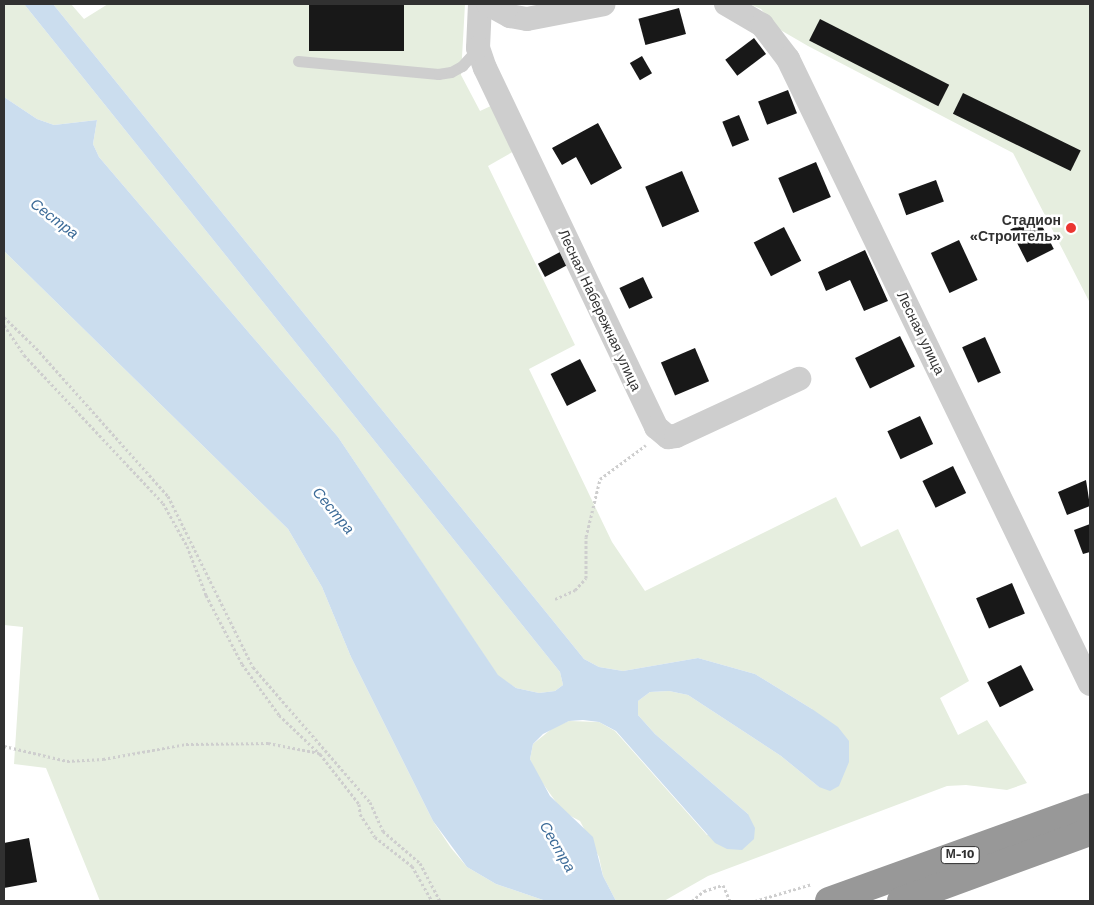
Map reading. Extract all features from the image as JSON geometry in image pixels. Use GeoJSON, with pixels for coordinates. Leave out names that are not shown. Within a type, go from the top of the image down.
{"type":"FeatureCollection","features":[{"type":"Feature","properties":{"kind":"highway","name":"М-10"},"geometry":{"type":"LineString","coordinates":[[829,901],[1090,807]]}},
{"type":"Feature","properties":{"kind":"highway","name":"М-10"},"geometry":{"type":"LineString","coordinates":[[901,901],[1090,832]]}},
{"type":"Feature","properties":{"kind":"street"},"geometry":{"type":"LineString","coordinates":[[478,48],[480,4]]}},
{"type":"Feature","properties":{"kind":"street"},"geometry":{"type":"LineString","coordinates":[[488,4],[510,16],[527,19],[604,4]]}},
{"type":"Feature","properties":{"kind":"street","name":"Лесная улица"},"geometry":{"type":"LineString","coordinates":[[726,4],[762,25],[788,59],[1090,684]]}},
{"type":"Feature","properties":{"kind":"street","name":"Лесная Набережная улица"},"geometry":{"type":"LineString","coordinates":[[478,48],[656,427]]}},
{"type":"Feature","properties":{"kind":"street"},"geometry":{"type":"LineString","coordinates":[[656,427],[668,437],[676,436],[798,379]]}},
{"type":"Feature","properties":{"kind":"lane"},"geometry":{"type":"LineString","coordinates":[[298,61],[438,74],[452,72],[462,66],[478,48]]}},
{"type":"Feature","properties":{"kind":"path"},"geometry":{"type":"LineString","coordinates":[[4,317],[36,348],[168,496],[253,667],[370,802],[383,832],[420,863],[440,901]]}},
{"type":"Feature","properties":{"kind":"path"},"geometry":{"type":"LineString","coordinates":[[4,325],[24,355],[163,503],[188,546],[206,595],[242,664],[279,714],[320,754],[359,804],[360,814],[375,837],[412,866],[432,901]]}},
{"type":"Feature","properties":{"kind":"path"},"geometry":{"type":"LineString","coordinates":[[555,598],[575,590],[586,578],[586,537],[600,479],[647,444],[656,427]]}},
{"type":"Feature","properties":{"kind":"path"},"geometry":{"type":"LineString","coordinates":[[4,746],[67,761],[103,758],[186,744],[268,743],[320,754]]}},
{"type":"Feature","properties":{"kind":"path"},"geometry":{"type":"LineString","coordinates":[[692,901],[704,892],[723,885],[730,901]]}},
{"type":"Feature","properties":{"kind":"green space"},"geometry":{"type":"Polygon","coordinates":[[[4,4],[24,4],[560,672],[563,685],[555,691],[539,693],[516,688],[498,676],[338,437],[99,157],[93,144],[97,120],[54,125],[37,119],[4,97],[4,4]]]}},
{"type":"Feature","properties":{"kind":"green space"},"geometry":{"type":"Polygon","coordinates":[[[53,4],[71,4],[84,19],[108,4],[465,4],[461,75],[480,111],[495,104],[516,150],[488,166],[575,345],[529,369],[612,542],[645,591],[836,497],[861,547],[898,529],[969,681],[940,698],[958,735],[987,720],[1027,783],[1007,790],[966,785],[947,786],[708,876],[664,901],[616,901],[603,876],[599,857],[580,821],[563,812],[539,778],[530,759],[533,744],[554,727],[569,721],[599,722],[615,731],[707,835],[748,814],[655,734],[638,715],[638,701],[650,692],[669,691],[688,695],[781,756],[819,787],[812,709],[755,674],[698,658],[623,671],[599,667],[584,659],[53,4]]]}},
{"type":"Feature","properties":{"kind":"green space","name":"Стадион «Строитель»"},"geometry":{"type":"Polygon","coordinates":[[[749,4],[1090,4],[1090,303],[1013,153],[808,46],[777,28],[761,9],[749,4]]]}},
{"type":"Feature","properties":{"kind":"green space"},"geometry":{"type":"Polygon","coordinates":[[[4,251],[288,529],[322,587],[351,657],[433,821],[451,848],[467,867],[496,884],[546,901],[100,901],[46,768],[14,764],[23,627],[4,625],[4,251]]]}},
{"type":"Feature","properties":{"kind":"water","name":"Сестра"},"geometry":{"type":"Polygon","coordinates":[[[24,4],[53,4],[584,659],[599,667],[623,671],[698,658],[755,674],[838,727],[849,741],[849,762],[839,786],[830,791],[819,787],[781,756],[688,695],[669,691],[650,692],[638,701],[638,715],[655,734],[748,814],[755,828],[754,839],[742,850],[727,849],[715,843],[616,731],[599,722],[569,721],[543,734],[533,744],[530,759],[550,796],[593,837],[603,876],[616,901],[546,901],[496,884],[467,867],[433,821],[351,657],[322,587],[288,529],[4,251],[4,97],[37,119],[54,125],[97,120],[93,144],[99,157],[338,437],[498,675],[516,688],[539,693],[555,691],[563,685],[560,672],[24,4]]]}},
{"type":"Feature","properties":{"kind":"building"},"geometry":{"type":"Polygon","coordinates":[[[309,4],[404,4],[404,51],[309,51],[309,4]]]}},
{"type":"Feature","properties":{"kind":"building"},"geometry":{"type":"Polygon","coordinates":[[[679,8],[686,34],[645,45],[638,19],[679,8]]]}},
{"type":"Feature","properties":{"kind":"building"},"geometry":{"type":"Polygon","coordinates":[[[820,19],[949,85],[938,106],[809,40],[820,19]]]}},
{"type":"Feature","properties":{"kind":"building"},"geometry":{"type":"Polygon","coordinates":[[[754,38],[766,54],[737,76],[725,60],[754,38]]]}},
{"type":"Feature","properties":{"kind":"building"},"geometry":{"type":"Polygon","coordinates":[[[642,56],[652,73],[640,80],[630,63],[642,56]]]}},
{"type":"Feature","properties":{"kind":"building"},"geometry":{"type":"Polygon","coordinates":[[[788,90],[797,113],[767,125],[758,101],[788,90]]]}},
{"type":"Feature","properties":{"kind":"building"},"geometry":{"type":"Polygon","coordinates":[[[963,93],[1081,150],[1071,171],[953,114],[963,93]]]}},
{"type":"Feature","properties":{"kind":"building"},"geometry":{"type":"Polygon","coordinates":[[[739,115],[749,140],[732,147],[722,122],[739,115]]]}},
{"type":"Feature","properties":{"kind":"building"},"geometry":{"type":"Polygon","coordinates":[[[598,123],[622,168],[591,185],[576,157],[562,165],[552,148],[598,123]]]}},
{"type":"Feature","properties":{"kind":"building"},"geometry":{"type":"Polygon","coordinates":[[[816,162],[831,197],[793,213],[778,178],[816,162]]]}},
{"type":"Feature","properties":{"kind":"building"},"geometry":{"type":"Polygon","coordinates":[[[682,171],[699,212],[662,227],[645,187],[682,171]]]}},
{"type":"Feature","properties":{"kind":"building"},"geometry":{"type":"Polygon","coordinates":[[[936,180],[944,202],[906,215],[898,194],[936,180]]]}},
{"type":"Feature","properties":{"kind":"building"},"geometry":{"type":"Polygon","coordinates":[[[1037,216],[1054,249],[1027,263],[1010,230],[1037,216]]]}},
{"type":"Feature","properties":{"kind":"building"},"geometry":{"type":"Polygon","coordinates":[[[784,227],[801,261],[771,276],[754,242],[784,227]]]}},
{"type":"Feature","properties":{"kind":"building"},"geometry":{"type":"Polygon","coordinates":[[[959,240],[978,280],[949,293],[931,253],[959,240]]]}},
{"type":"Feature","properties":{"kind":"building"},"geometry":{"type":"Polygon","coordinates":[[[865,250],[888,301],[864,311],[850,280],[826,291],[818,272],[865,250]]]}},
{"type":"Feature","properties":{"kind":"building"},"geometry":{"type":"Polygon","coordinates":[[[560,252],[567,265],[545,277],[538,264],[560,252]]]}},
{"type":"Feature","properties":{"kind":"building"},"geometry":{"type":"Polygon","coordinates":[[[643,277],[653,298],[629,309],[619,288],[643,277]]]}},
{"type":"Feature","properties":{"kind":"building"},"geometry":{"type":"Polygon","coordinates":[[[900,336],[915,367],[870,388],[855,358],[900,336]]]}},
{"type":"Feature","properties":{"kind":"building"},"geometry":{"type":"Polygon","coordinates":[[[985,337],[1001,373],[978,383],[962,347],[985,337]]]}},
{"type":"Feature","properties":{"kind":"building"},"geometry":{"type":"Polygon","coordinates":[[[695,348],[709,381],[675,396],[661,362],[695,348]]]}},
{"type":"Feature","properties":{"kind":"building"},"geometry":{"type":"Polygon","coordinates":[[[580,359],[596,391],[567,406],[551,374],[580,359]]]}},
{"type":"Feature","properties":{"kind":"building"},"geometry":{"type":"Polygon","coordinates":[[[920,416],[933,444],[900,459],[887,431],[920,416]]]}},
{"type":"Feature","properties":{"kind":"building"},"geometry":{"type":"Polygon","coordinates":[[[953,466],[966,493],[936,508],[922,481],[953,466]]]}},
{"type":"Feature","properties":{"kind":"building"},"geometry":{"type":"Polygon","coordinates":[[[1086,480],[1090,506],[1067,515],[1058,492],[1086,480]]]}},
{"type":"Feature","properties":{"kind":"building"},"geometry":{"type":"Polygon","coordinates":[[[1090,524],[1090,552],[1083,554],[1074,530],[1090,524]]]}},
{"type":"Feature","properties":{"kind":"building"},"geometry":{"type":"Polygon","coordinates":[[[1012,583],[1025,613],[989,629],[976,598],[1012,583]]]}},
{"type":"Feature","properties":{"kind":"building"},"geometry":{"type":"Polygon","coordinates":[[[1021,665],[1034,690],[1000,707],[987,682],[1021,665]]]}},
{"type":"Feature","properties":{"kind":"building"},"geometry":{"type":"Polygon","coordinates":[[[29,838],[37,882],[4,888],[4,843],[29,838]]]}},
{"type":"Feature","properties":{"kind":"place","name":"Стадион «Строитель»"},"geometry":{"type":"Point","coordinates":[1071,228]}}]}
